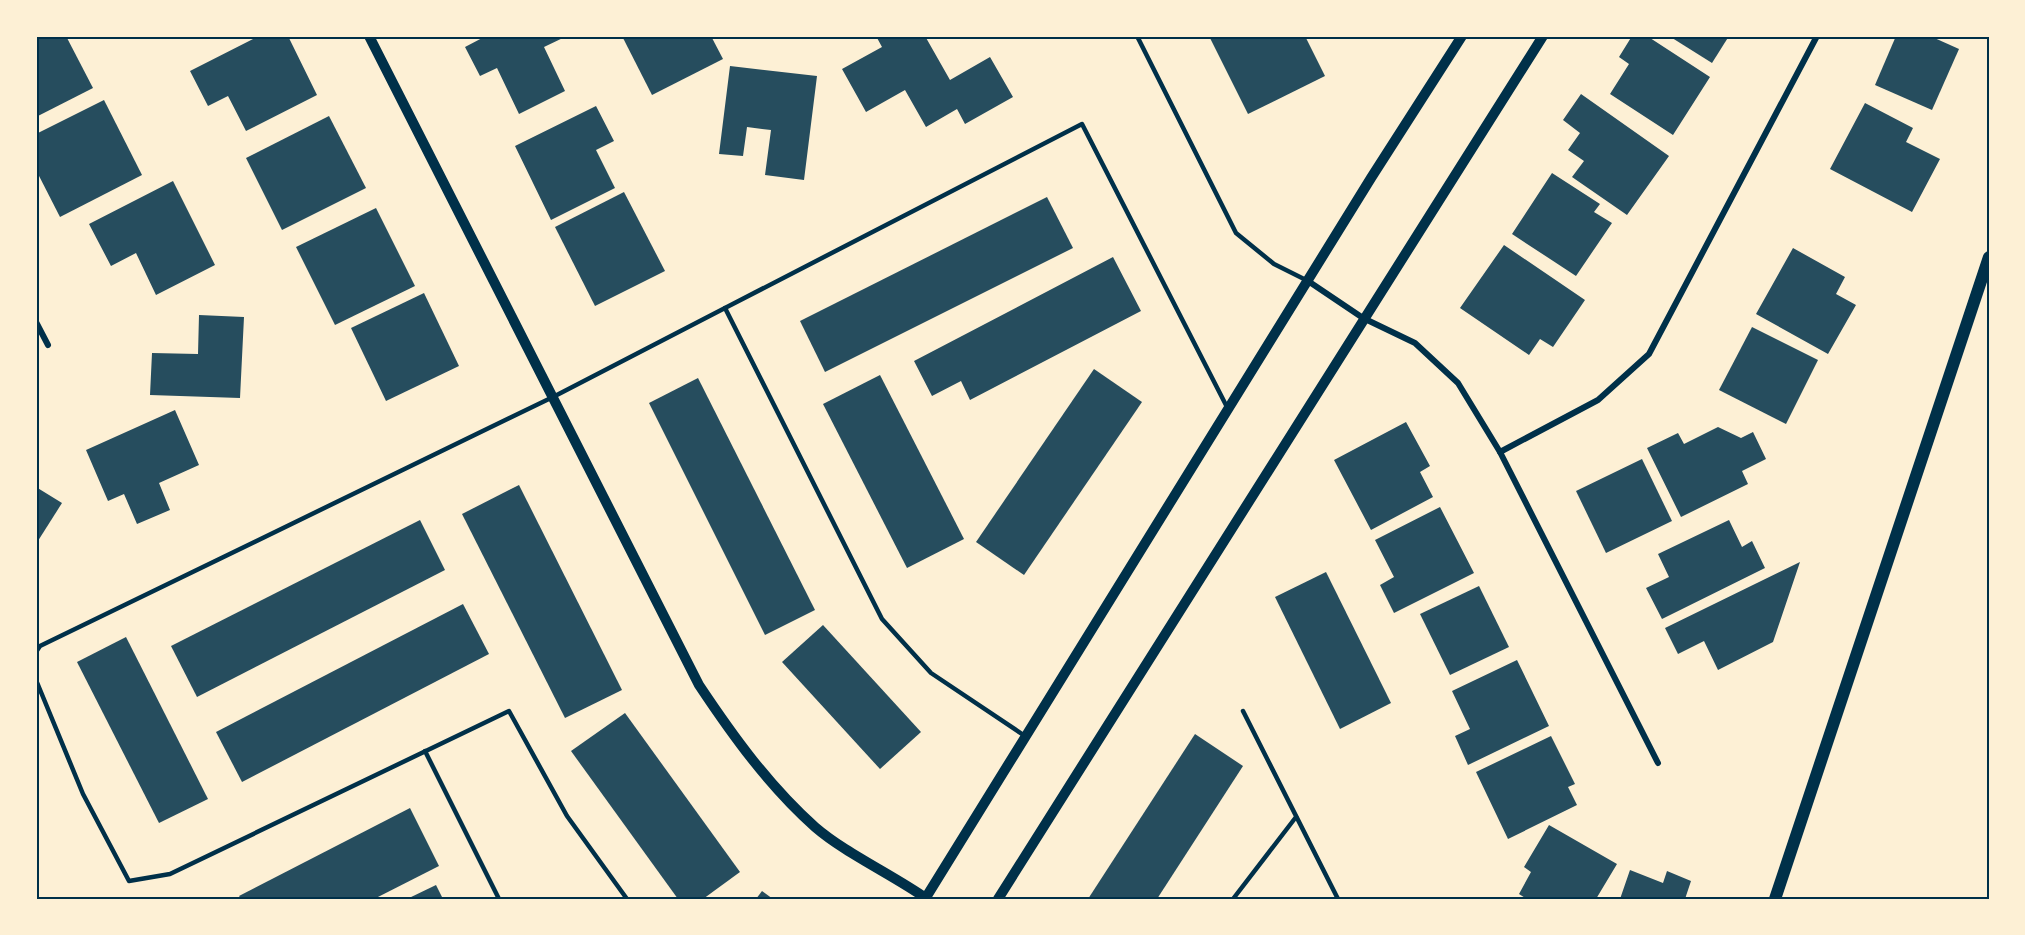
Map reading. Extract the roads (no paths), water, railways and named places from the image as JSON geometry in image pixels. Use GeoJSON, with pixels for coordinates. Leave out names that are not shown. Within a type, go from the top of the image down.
{"type":"FeatureCollection","features":[{"type":"Feature","properties":{"kind":"main road"},"geometry":{"type":"LineString","coordinates":[[1775,899],[1989,256]]}},
{"type":"Feature","properties":{"kind":"street"},"geometry":{"type":"LineString","coordinates":[[369,36],[699,685],[735,738],[771,783],[817,828],[926,899],[1462,36]]}},
{"type":"Feature","properties":{"kind":"street"},"geometry":{"type":"LineString","coordinates":[[998,899],[1543,36]]}},
{"type":"Feature","properties":{"kind":"street"},"geometry":{"type":"LineString","coordinates":[[1500,452],[1598,400],[1649,354],[1817,36]]}},
{"type":"Feature","properties":{"kind":"street"},"geometry":{"type":"LineString","coordinates":[[1308,281],[1363,318],[1415,343],[1458,383],[1500,452],[1658,763]]}},
{"type":"Feature","properties":{"kind":"street"},"geometry":{"type":"LineString","coordinates":[[36,322],[48,345]]}},
{"type":"Feature","properties":{"kind":"lane"},"geometry":{"type":"LineString","coordinates":[[1137,36],[1236,233],[1274,264],[1308,281]]}},
{"type":"Feature","properties":{"kind":"lane"},"geometry":{"type":"LineString","coordinates":[[36,652],[40,646],[139,597],[238,552],[553,397],[1082,124],[1228,410]]}},
{"type":"Feature","properties":{"kind":"lane"},"geometry":{"type":"LineString","coordinates":[[725,308],[882,619],[931,673],[1026,737]]}},
{"type":"Feature","properties":{"kind":"lane"},"geometry":{"type":"LineString","coordinates":[[36,680],[83,794],[129,881],[170,874],[509,711],[567,816],[627,899]]}},
{"type":"Feature","properties":{"kind":"lane"},"geometry":{"type":"LineString","coordinates":[[1243,711],[1338,899]]}},
{"type":"Feature","properties":{"kind":"lane"},"geometry":{"type":"LineString","coordinates":[[425,751],[499,899]]}},
{"type":"Feature","properties":{"kind":"lane"},"geometry":{"type":"LineString","coordinates":[[1233,899],[1296,817]]}}]}
